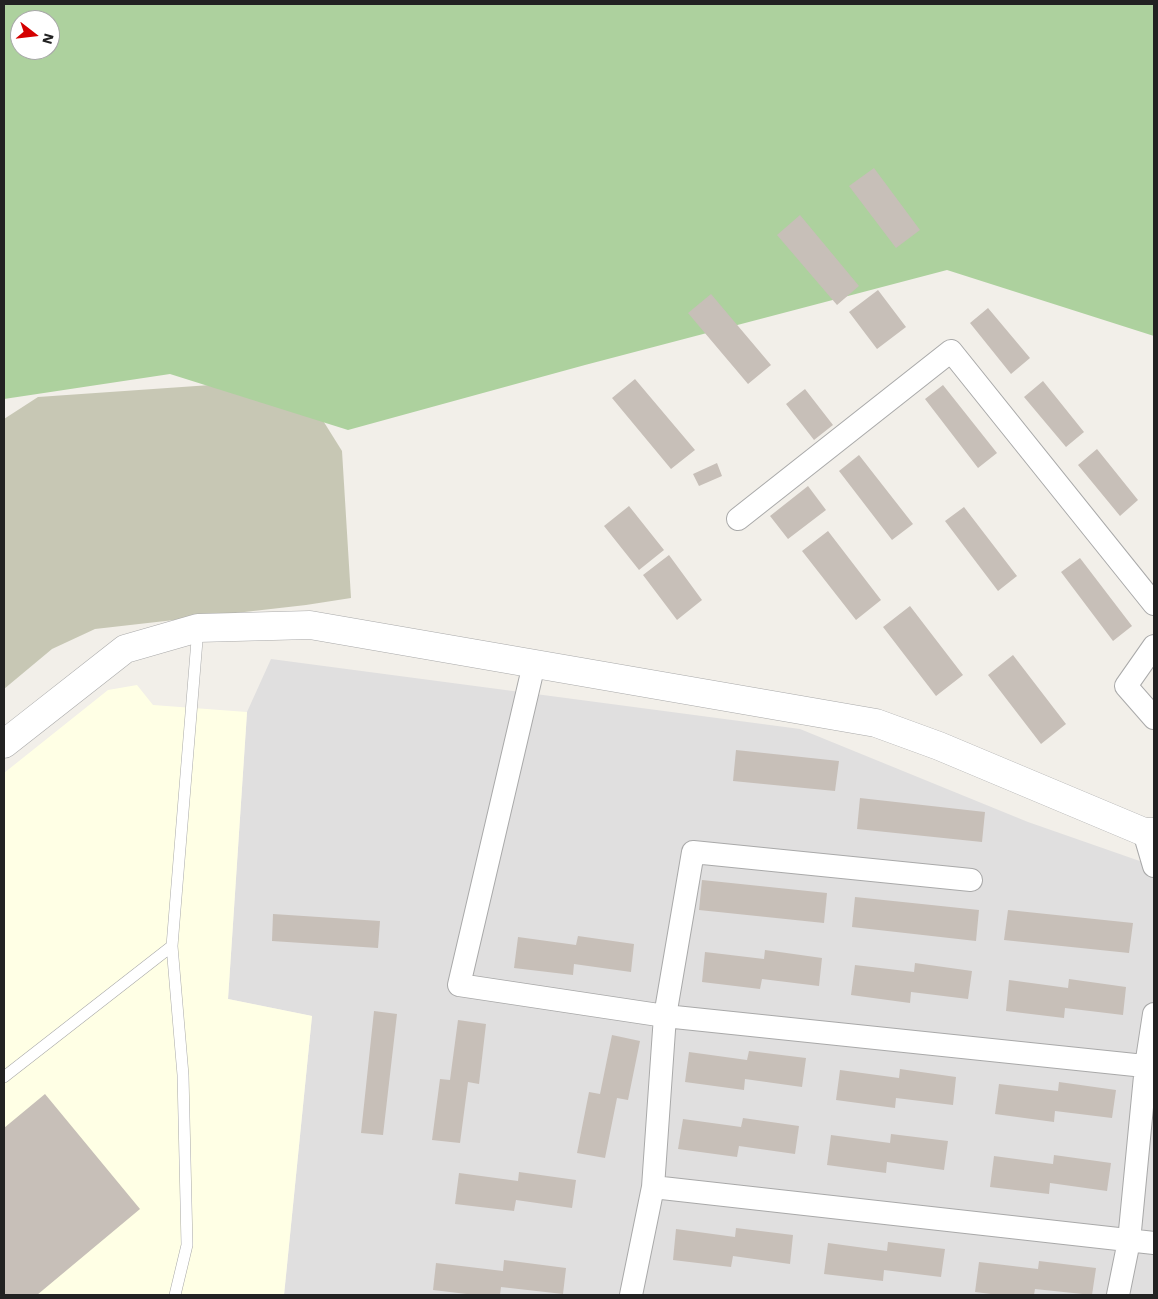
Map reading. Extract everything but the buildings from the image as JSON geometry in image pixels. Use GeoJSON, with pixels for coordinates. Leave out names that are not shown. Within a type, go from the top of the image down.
{"type":"FeatureCollection","features":[{"type":"Feature","properties":{"kind":"street"},"geometry":{"type":"LineString","coordinates":[[738,519],[951,351],[1154,604]]}},
{"type":"Feature","properties":{"kind":"street"},"geometry":{"type":"LineString","coordinates":[[4,744],[125,649],[198,628],[310,625],[876,723],[940,746],[1149,832],[1154,866]]}},
{"type":"Feature","properties":{"kind":"street"},"geometry":{"type":"LineString","coordinates":[[1154,646],[1126,686],[1154,718]]}},
{"type":"Feature","properties":{"kind":"street"},"geometry":{"type":"LineString","coordinates":[[534,664],[459,985],[665,1016],[1150,1066]]}},
{"type":"Feature","properties":{"kind":"street"},"geometry":{"type":"LineString","coordinates":[[631,1295],[653,1188],[665,1016],[693,852],[971,880]]}},
{"type":"Feature","properties":{"kind":"street"},"geometry":{"type":"LineString","coordinates":[[1118,1295],[1129,1241],[1150,1066],[1154,1014]]}},
{"type":"Feature","properties":{"kind":"street"},"geometry":{"type":"LineString","coordinates":[[653,1188],[1154,1243]]}},
{"type":"Feature","properties":{"kind":"lane"},"geometry":{"type":"LineString","coordinates":[[175,1295],[187,1245],[183,1075],[172,946],[198,628]]}},
{"type":"Feature","properties":{"kind":"lane"},"geometry":{"type":"LineString","coordinates":[[4,1076],[172,946]]}},
{"type":"Feature","properties":{"kind":"shaded area"},"geometry":{"type":"Polygon","coordinates":[[[297,379],[342,451],[351,598],[306,605],[95,629],[52,649],[4,689],[4,419],[38,397],[297,379]]]}},
{"type":"Feature","properties":{"kind":"shaded area"},"geometry":{"type":"Polygon","coordinates":[[[271,659],[800,729],[1028,822],[1154,866],[1154,1295],[284,1295],[312,1016],[228,999],[247,712],[271,659]]]}},
{"type":"Feature","properties":{"kind":"shaded area"},"geometry":{"type":"Polygon","coordinates":[[[137,685],[153,705],[247,712],[228,999],[312,1016],[284,1295],[4,1295],[4,773],[108,690],[137,685]]]}},
{"type":"Feature","properties":{"kind":"green space"},"geometry":{"type":"Polygon","coordinates":[[[4,4],[1154,4],[1154,336],[947,270],[585,365],[348,430],[170,374],[4,399],[4,4]]]}}]}
